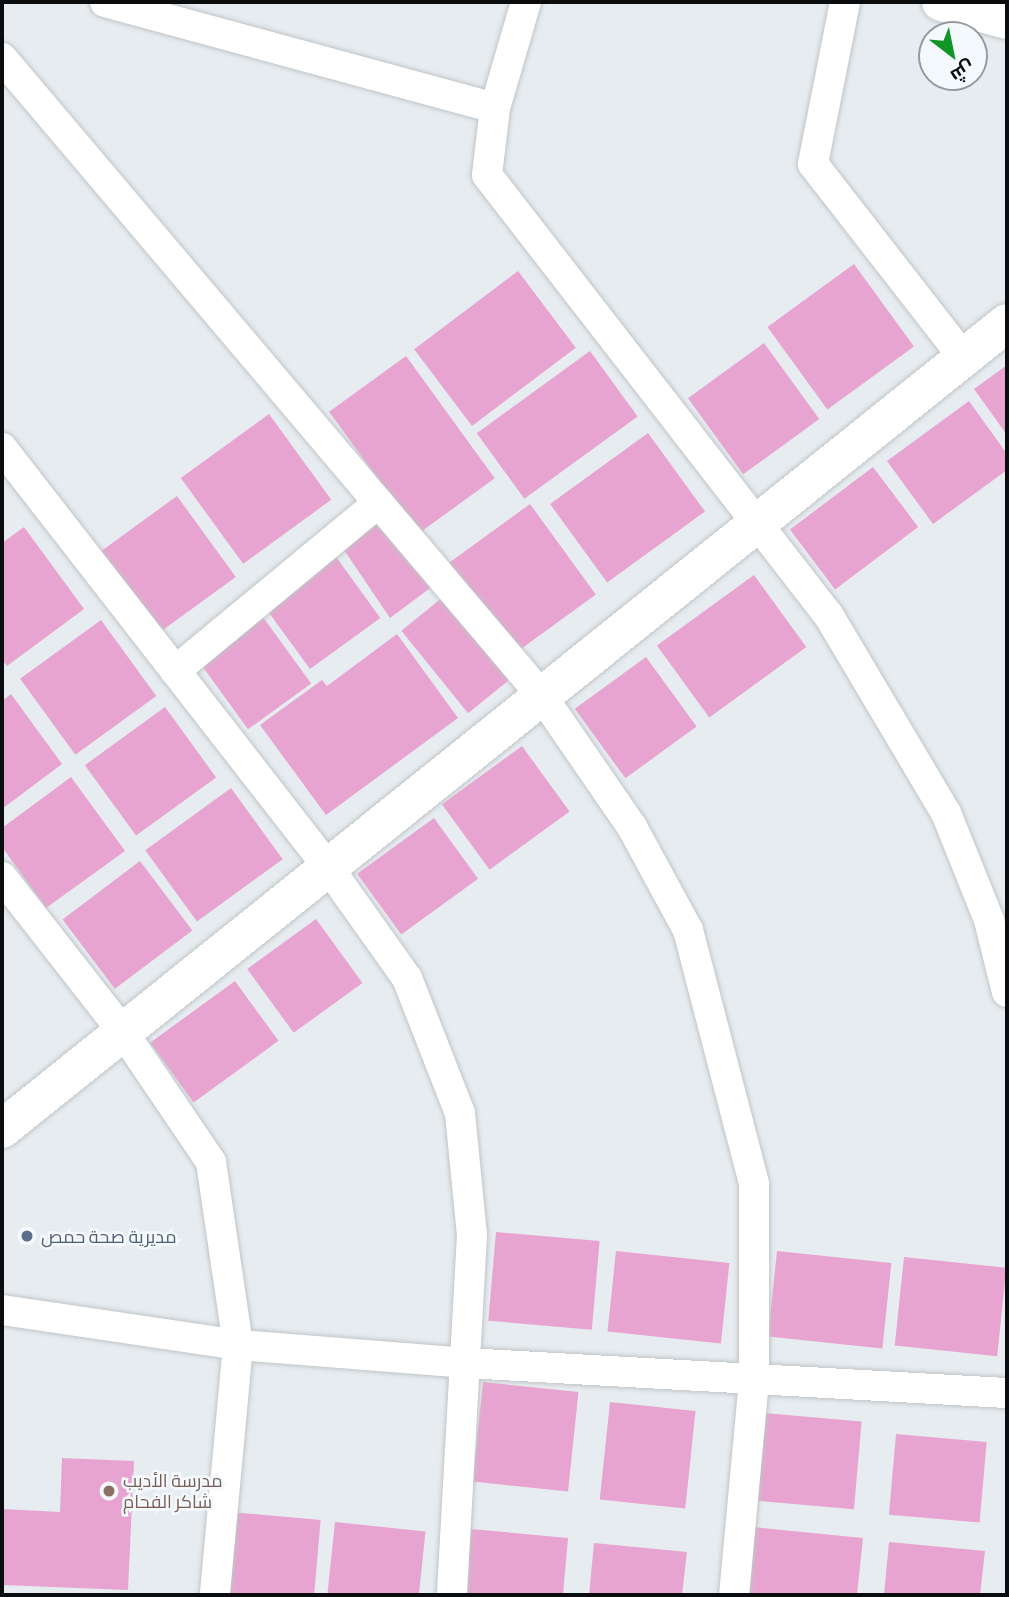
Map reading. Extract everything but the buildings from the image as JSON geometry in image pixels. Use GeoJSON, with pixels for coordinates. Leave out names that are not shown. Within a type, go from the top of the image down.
{"type":"FeatureCollection","features":[{"type":"Feature","properties":{"kind":"main road"},"geometry":{"type":"LineString","coordinates":[[942,2],[1007,20]]}},
{"type":"Feature","properties":{"kind":"main road"},"geometry":{"type":"LineString","coordinates":[[2,1129],[1007,323]]}},
{"type":"Feature","properties":{"kind":"street"},"geometry":{"type":"LineString","coordinates":[[105,2],[495,108]]}},
{"type":"Feature","properties":{"kind":"street"},"geometry":{"type":"LineString","coordinates":[[526,2],[495,108],[488,175],[760,521],[829,616],[946,813],[998,917],[1007,992]]}},
{"type":"Feature","properties":{"kind":"street"},"geometry":{"type":"LineString","coordinates":[[845,2],[813,164],[964,358]]}},
{"type":"Feature","properties":{"kind":"street"},"geometry":{"type":"LineString","coordinates":[[2,58],[542,696],[632,827],[688,930],[754,1184],[754,1380],[734,1595]]}},
{"type":"Feature","properties":{"kind":"street"},"geometry":{"type":"LineString","coordinates":[[2,448],[328,867],[407,978],[460,1113],[472,1235],[452,1595]]}},
{"type":"Feature","properties":{"kind":"street"},"geometry":{"type":"LineString","coordinates":[[175,671],[378,503]]}},
{"type":"Feature","properties":{"kind":"street"},"geometry":{"type":"LineString","coordinates":[[2,877],[123,1032],[211,1162],[238,1345],[215,1595]]}},
{"type":"Feature","properties":{"kind":"street"},"geometry":{"type":"LineString","coordinates":[[2,1310],[238,1345],[465,1363],[1007,1393]]}},
{"type":"Feature","properties":{"kind":"place","name":"مديرية صحة حمص"},"geometry":{"type":"Point","coordinates":[27,1236]}},
{"type":"Feature","properties":{"kind":"place","name":"مدرسة الأديب شاكر الفحام"},"geometry":{"type":"Point","coordinates":[109,1491]}}]}
